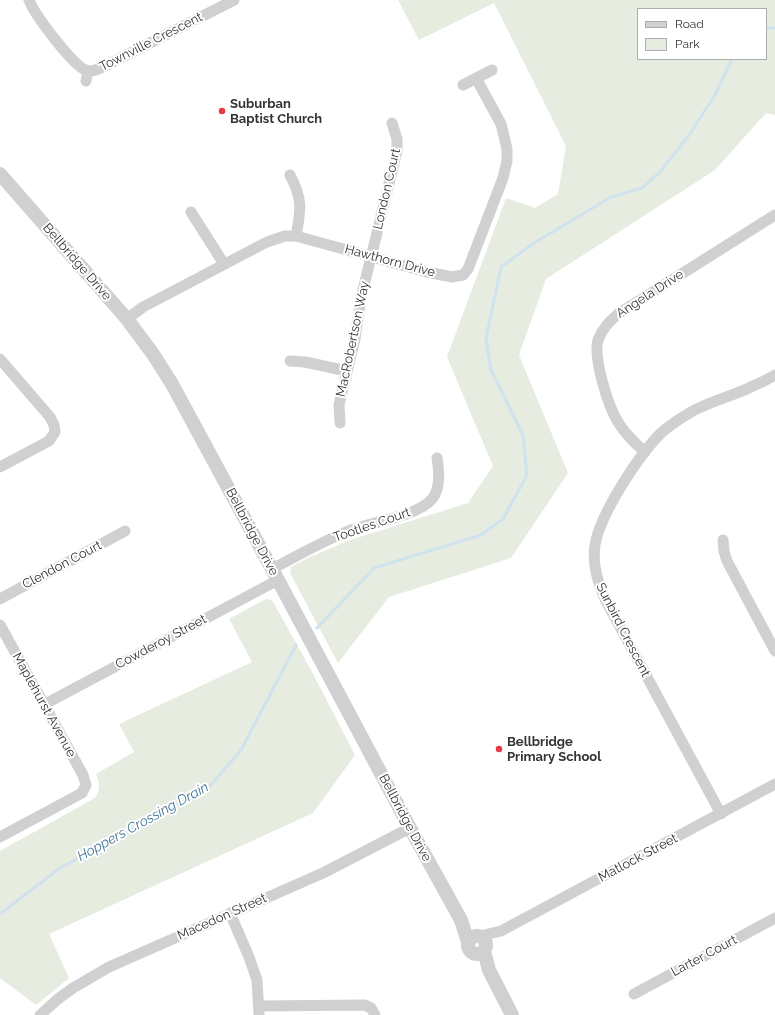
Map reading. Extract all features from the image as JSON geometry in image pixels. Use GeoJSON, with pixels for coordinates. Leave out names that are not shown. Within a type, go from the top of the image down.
{"type":"FeatureCollection","features":[{"type":"Feature","properties":{"kind":"street","name":"Townville Crescent"},"geometry":{"type":"LineString","coordinates":[[29,0],[39,20],[87,76],[94,70],[107,65],[234,0]]}},
{"type":"Feature","properties":{"kind":"street"},"geometry":{"type":"LineString","coordinates":[[463,85],[492,70]]}},
{"type":"Feature","properties":{"kind":"street","name":"Hawthorn Drive"},"geometry":{"type":"LineString","coordinates":[[127,319],[143,307],[224,264],[267,242],[285,236],[296,236],[428,272],[452,277],[466,273],[503,178],[507,161],[507,149],[501,124],[476,78]]}},
{"type":"Feature","properties":{"kind":"street","name":"London Court"},"geometry":{"type":"LineString","coordinates":[[371,256],[397,151],[397,139],[392,123]]}},
{"type":"Feature","properties":{"kind":"street","name":"Bellbridge Drive"},"geometry":{"type":"LineString","coordinates":[[0,174],[127,319],[153,354],[172,384],[410,828],[461,920],[478,944],[489,970],[512,1015]]}},
{"type":"Feature","properties":{"kind":"street"},"geometry":{"type":"LineString","coordinates":[[290,175],[298,190],[300,200],[300,213],[296,236]]}},
{"type":"Feature","properties":{"kind":"street"},"geometry":{"type":"LineString","coordinates":[[191,212],[224,264]]}},
{"type":"Feature","properties":{"kind":"street","name":"Angela Drive"},"geometry":{"type":"LineString","coordinates":[[644,452],[629,437],[618,422],[610,405],[596,353],[598,341],[603,329],[618,314],[775,215]]}},
{"type":"Feature","properties":{"kind":"street","name":"MacRobertson Way"},"geometry":{"type":"LineString","coordinates":[[340,422],[339,405],[355,339],[361,298],[371,256]]}},
{"type":"Feature","properties":{"kind":"street"},"geometry":{"type":"LineString","coordinates":[[0,359],[50,417],[60,433],[49,441],[0,467]]}},
{"type":"Feature","properties":{"kind":"street"},"geometry":{"type":"LineString","coordinates":[[290,361],[305,362],[347,371]]}},
{"type":"Feature","properties":{"kind":"street","name":"Sunbird Crescent"},"geometry":{"type":"LineString","coordinates":[[721,814],[606,601],[598,582],[594,564],[595,544],[602,522],[614,498],[644,452],[662,432],[692,411],[753,386],[775,375]]}},
{"type":"Feature","properties":{"kind":"street","name":"Tootles Court"},"geometry":{"type":"LineString","coordinates":[[275,574],[313,547],[348,531],[423,507],[432,499],[437,491],[437,458]]}},
{"type":"Feature","properties":{"kind":"street","name":"Clendon Court"},"geometry":{"type":"LineString","coordinates":[[0,599],[125,531]]}},
{"type":"Feature","properties":{"kind":"street"},"geometry":{"type":"LineString","coordinates":[[723,540],[727,562],[775,651]]}},
{"type":"Feature","properties":{"kind":"street","name":"Cowderoy Street"},"geometry":{"type":"LineString","coordinates":[[45,704],[275,574]]}},
{"type":"Feature","properties":{"kind":"street","name":"Maplehurst Avenue"},"geometry":{"type":"LineString","coordinates":[[0,625],[45,704],[83,775],[86,785],[82,793],[0,837]]}},
{"type":"Feature","properties":{"kind":"street","name":"Matlock Street"},"geometry":{"type":"LineString","coordinates":[[478,944],[775,784]]}},
{"type":"Feature","properties":{"kind":"street","name":"Macedon Street"},"geometry":{"type":"LineString","coordinates":[[40,1015],[73,988],[109,966],[323,872],[410,828]]}},
{"type":"Feature","properties":{"kind":"street"},"geometry":{"type":"LineString","coordinates":[[230,913],[257,980],[259,1011],[365,1005],[371,1008],[375,1015]]}},
{"type":"Feature","properties":{"kind":"street","name":"Larter Court"},"geometry":{"type":"LineString","coordinates":[[634,994],[775,918]]}},
{"type":"Feature","properties":{"kind":"green space"},"geometry":{"type":"Polygon","coordinates":[[[398,0],[775,0],[775,115],[766,113],[715,170],[546,279],[519,355],[568,473],[511,558],[389,597],[338,663],[290,573],[291,567],[350,540],[468,503],[493,466],[447,357],[506,198],[535,208],[558,194],[566,146],[494,3],[419,40],[398,0]]]}},
{"type":"Feature","properties":{"kind":"green space"},"geometry":{"type":"Polygon","coordinates":[[[266,599],[272,600],[311,670],[355,755],[313,813],[49,934],[69,978],[36,1005],[0,978],[0,851],[95,798],[99,786],[96,774],[134,752],[119,724],[252,662],[229,619],[266,599]]]}},
{"type":"Feature","properties":{"kind":"waterway","name":"Hoppers Crossing Drain"},"geometry":{"type":"LineString","coordinates":[[767,28],[775,28]]}},
{"type":"Feature","properties":{"kind":"waterway","name":"Hoppers Crossing Drain"},"geometry":{"type":"LineString","coordinates":[[317,628],[374,568],[481,535],[503,519],[527,475],[523,435],[491,370],[486,339],[501,267],[534,243],[611,197],[642,188],[660,172],[689,135],[715,95],[732,60]]}},
{"type":"Feature","properties":{"kind":"waterway","name":"Hoppers Crossing Drain"},"geometry":{"type":"LineString","coordinates":[[0,914],[60,868],[208,788],[241,750],[296,645]]}},
{"type":"Feature","properties":{"kind":"place","name":"Suburban Baptist Church"},"geometry":{"type":"Point","coordinates":[222,111]}},
{"type":"Feature","properties":{"kind":"place","name":"Bellbridge Primary School"},"geometry":{"type":"Point","coordinates":[499,749]}}]}
